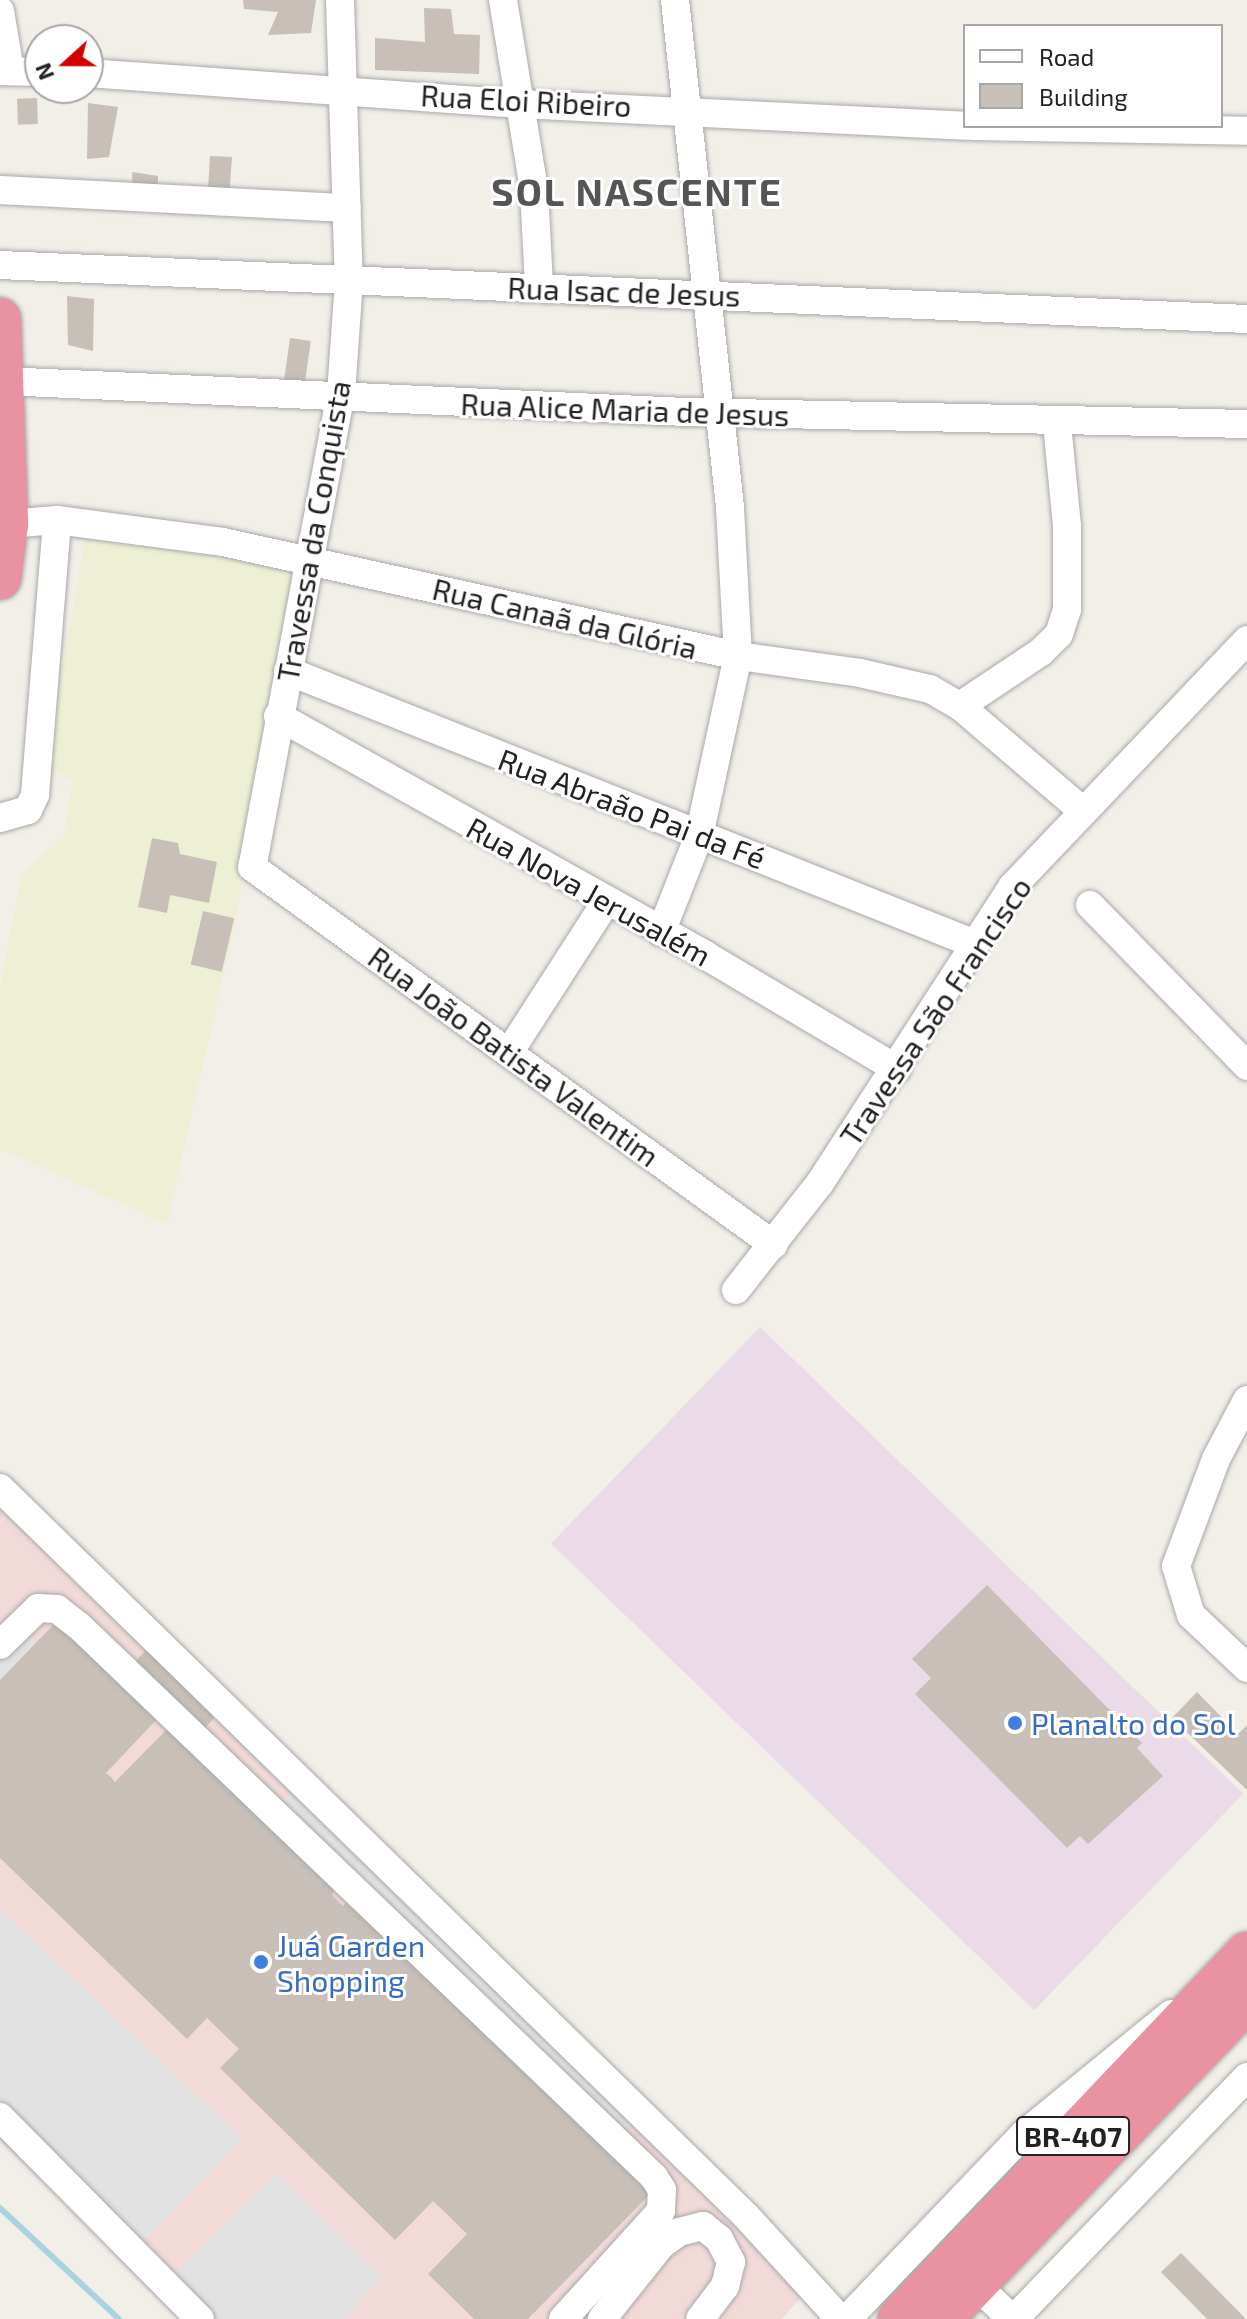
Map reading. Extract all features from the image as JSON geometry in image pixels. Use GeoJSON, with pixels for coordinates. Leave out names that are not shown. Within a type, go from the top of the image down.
{"type":"FeatureCollection","features":[{"type":"Feature","properties":{"kind":"highway"},"geometry":{"type":"LineString","coordinates":[[0,319],[3,381],[2,551]]}},
{"type":"Feature","properties":{"kind":"highway","name":"BR-407"},"geometry":{"type":"LineString","coordinates":[[942,2319],[1239,1978]]}},
{"type":"Feature","properties":{"kind":"highway","name":"BR-407"},"geometry":{"type":"LineString","coordinates":[[899,2319],[1239,1978]]}},
{"type":"Feature","properties":{"kind":"street","name":"Travessa da Conquista"},"geometry":{"type":"LineString","coordinates":[[252,867],[278,716],[314,559],[341,393],[349,280],[340,0]]}},
{"type":"Feature","properties":{"kind":"street"},"geometry":{"type":"LineString","coordinates":[[503,0],[534,190],[539,287]]}},
{"type":"Feature","properties":{"kind":"street"},"geometry":{"type":"LineString","coordinates":[[661,932],[699,836],[738,656],[719,412],[675,0]]}},
{"type":"Feature","properties":{"kind":"street"},"geometry":{"type":"LineString","coordinates":[[0,11],[5,71]]}},
{"type":"Feature","properties":{"kind":"street","name":"Rua Eloi Ribeiro"},"geometry":{"type":"LineString","coordinates":[[104,74],[520,104],[963,126]]}},
{"type":"Feature","properties":{"kind":"street"},"geometry":{"type":"LineString","coordinates":[[1083,128],[1247,131]]}},
{"type":"Feature","properties":{"kind":"street"},"geometry":{"type":"LineString","coordinates":[[0,190],[347,208]]}},
{"type":"Feature","properties":{"kind":"street","name":"Rua Isac de Jesus"},"geometry":{"type":"LineString","coordinates":[[0,265],[1247,319]]}},
{"type":"Feature","properties":{"kind":"street","name":"Rua Alice Maria de Jesus"},"geometry":{"type":"LineString","coordinates":[[3,381],[1057,424],[1247,424]]}},
{"type":"Feature","properties":{"kind":"street"},"geometry":{"type":"LineString","coordinates":[[960,706],[1041,652],[1059,634],[1067,610],[1067,526],[1057,424]]}},
{"type":"Feature","properties":{"kind":"street"},"geometry":{"type":"LineString","coordinates":[[0,818],[28,810],[35,795],[57,520]]}},
{"type":"Feature","properties":{"kind":"street","name":"Rua Canaã da Glória"},"geometry":{"type":"LineString","coordinates":[[2,551],[57,520],[314,559],[738,656],[889,679],[930,689],[960,706],[1083,811]]}},
{"type":"Feature","properties":{"kind":"street","name":"Travessa São Francisco"},"geometry":{"type":"LineString","coordinates":[[736,1290],[774,1245],[897,1069],[1012,887],[1247,640]]}},
{"type":"Feature","properties":{"kind":"street","name":"Rua Abraão Pai da Fé"},"geometry":{"type":"LineString","coordinates":[[288,671],[975,944]]}},
{"type":"Feature","properties":{"kind":"street","name":"Rua Nova Jerusalém"},"geometry":{"type":"LineString","coordinates":[[278,716],[897,1069]]}},
{"type":"Feature","properties":{"kind":"street","name":"Rua João Batista Valentim"},"geometry":{"type":"LineString","coordinates":[[252,867],[774,1245]]}},
{"type":"Feature","properties":{"kind":"street"},"geometry":{"type":"LineString","coordinates":[[510,1051],[606,902]]}},
{"type":"Feature","properties":{"kind":"street"},"geometry":{"type":"LineString","coordinates":[[1090,905],[1247,1066]]}},
{"type":"Feature","properties":{"kind":"street"},"geometry":{"type":"LineString","coordinates":[[1247,1400],[1216,1459],[1176,1566],[1191,1615],[1247,1668]]}},
{"type":"Feature","properties":{"kind":"street"},"geometry":{"type":"LineString","coordinates":[[0,1488],[746,2216],[840,2319]]}},
{"type":"Feature","properties":{"kind":"street"},"geometry":{"type":"LineString","coordinates":[[0,1645],[38,1608],[57,1609],[79,1626],[654,2177],[662,2190],[661,2211],[563,2319]]}},
{"type":"Feature","properties":{"kind":"street"},"geometry":{"type":"LineString","coordinates":[[847,2319],[1069,2093],[1239,1978]]}},
{"type":"Feature","properties":{"kind":"street"},"geometry":{"type":"LineString","coordinates":[[975,2284],[1013,2319],[1247,2077]]}},
{"type":"Feature","properties":{"kind":"street"},"geometry":{"type":"LineString","coordinates":[[0,2117],[200,2319]]}},
{"type":"Feature","properties":{"kind":"street"},"geometry":{"type":"LineString","coordinates":[[602,2319],[669,2238],[703,2226],[719,2239],[731,2262],[725,2286],[700,2319]]}},
{"type":"Feature","properties":{"kind":"shaded area"},"geometry":{"type":"Polygon","coordinates":[[[760,1327],[1243,1794],[1034,2010],[551,1544],[760,1327]]]}},
{"type":"Feature","properties":{"kind":"shaded area"},"geometry":{"type":"Polygon","coordinates":[[[0,1506],[809,2288],[782,2319],[183,2319],[0,2140],[0,1506]]]}},
{"type":"Feature","properties":{"kind":"shaded area"},"geometry":{"type":"Polygon","coordinates":[[[24,1633],[35,1644],[0,1680],[0,1656],[24,1633]]]}},
{"type":"Feature","properties":{"kind":"shaded area"},"geometry":{"type":"Polygon","coordinates":[[[293,1790],[637,2122],[624,2135],[280,1803],[293,1790]]]}},
{"type":"Feature","properties":{"kind":"shaded area"},"geometry":{"type":"Polygon","coordinates":[[[0,1909],[243,2139],[139,2245],[0,2104],[0,1909]]]}},
{"type":"Feature","properties":{"kind":"shaded area"},"geometry":{"type":"Polygon","coordinates":[[[277,2173],[382,2277],[344,2319],[214,2319],[172,2277],[277,2173]]]}},
{"type":"Feature","properties":{"kind":"green space"},"geometry":{"type":"Polygon","coordinates":[[[86,534],[298,569],[235,924],[167,1224],[0,1149],[0,989],[21,874],[64,836],[72,782],[45,764],[86,534]]]}},
{"type":"Feature","properties":{"kind":"building"},"geometry":{"type":"Polygon","coordinates":[[[243,0],[316,0],[311,33],[268,35],[278,12],[244,9],[243,0]]]}},
{"type":"Feature","properties":{"kind":"building"},"geometry":{"type":"Polygon","coordinates":[[[424,8],[451,9],[454,34],[480,35],[479,74],[375,70],[375,38],[425,42],[424,8]]]}},
{"type":"Feature","properties":{"kind":"building"},"geometry":{"type":"Polygon","coordinates":[[[24,98],[24,104],[37,104],[38,124],[18,125],[17,99],[24,98]]]}},
{"type":"Feature","properties":{"kind":"building"},"geometry":{"type":"Polygon","coordinates":[[[88,104],[118,107],[109,157],[87,159],[88,104]]]}},
{"type":"Feature","properties":{"kind":"building"},"geometry":{"type":"Polygon","coordinates":[[[210,156],[232,157],[229,199],[133,195],[132,172],[158,176],[158,191],[208,189],[210,156]]]}},
{"type":"Feature","properties":{"kind":"building"},"geometry":{"type":"Polygon","coordinates":[[[67,296],[94,299],[93,351],[68,345],[67,296]]]}},
{"type":"Feature","properties":{"kind":"building"},"geometry":{"type":"Polygon","coordinates":[[[290,338],[311,341],[304,388],[283,386],[290,338]]]}},
{"type":"Feature","properties":{"kind":"building"},"geometry":{"type":"Polygon","coordinates":[[[152,838],[178,843],[180,854],[217,862],[209,903],[170,895],[167,913],[138,907],[152,838]]]}},
{"type":"Feature","properties":{"kind":"building"},"geometry":{"type":"Polygon","coordinates":[[[203,911],[234,918],[222,972],[191,965],[203,911]]]}},
{"type":"Feature","properties":{"kind":"building"},"geometry":{"type":"Polygon","coordinates":[[[987,1585],[1142,1743],[1137,1748],[1163,1776],[1088,1844],[1080,1836],[1067,1848],[915,1694],[931,1678],[912,1659],[987,1585]]]}},
{"type":"Feature","properties":{"kind":"building","name":"Juá Garden Shopping"},"geometry":{"type":"Polygon","coordinates":[[[57,1621],[159,1717],[106,1773],[115,1782],[171,1725],[336,1887],[332,1895],[343,1906],[350,1899],[650,2194],[528,2319],[474,2319],[428,2274],[467,2234],[450,2217],[433,2201],[395,2240],[220,2068],[239,2049],[207,2018],[187,2039],[0,1858],[0,1680],[57,1621]]]}},
{"type":"Feature","properties":{"kind":"building"},"geometry":{"type":"Polygon","coordinates":[[[147,1649],[217,1714],[205,1728],[135,1662],[147,1649]]]}},
{"type":"Feature","properties":{"kind":"building"},"geometry":{"type":"Polygon","coordinates":[[[1197,1692],[1238,1734],[1247,1725],[1247,1790],[1172,1718],[1197,1692]]]}},
{"type":"Feature","properties":{"kind":"building"},"geometry":{"type":"Polygon","coordinates":[[[1181,2253],[1246,2319],[1207,2319],[1161,2272],[1181,2253]]]}},
{"type":"Feature","properties":{"kind":"waterway"},"geometry":{"type":"LineString","coordinates":[[0,2208],[119,2319]]}},
{"type":"Feature","properties":{"kind":"place","name":"Planalto do Sol"},"geometry":{"type":"Point","coordinates":[1015,1723]}},
{"type":"Feature","properties":{"kind":"place","name":"Juá Garden Shopping"},"geometry":{"type":"Point","coordinates":[261,1962]}},
{"type":"Feature","properties":{"kind":"district","name":"SOL NASCENTE"},"geometry":{"type":"Point","coordinates":[637,192]}}]}
